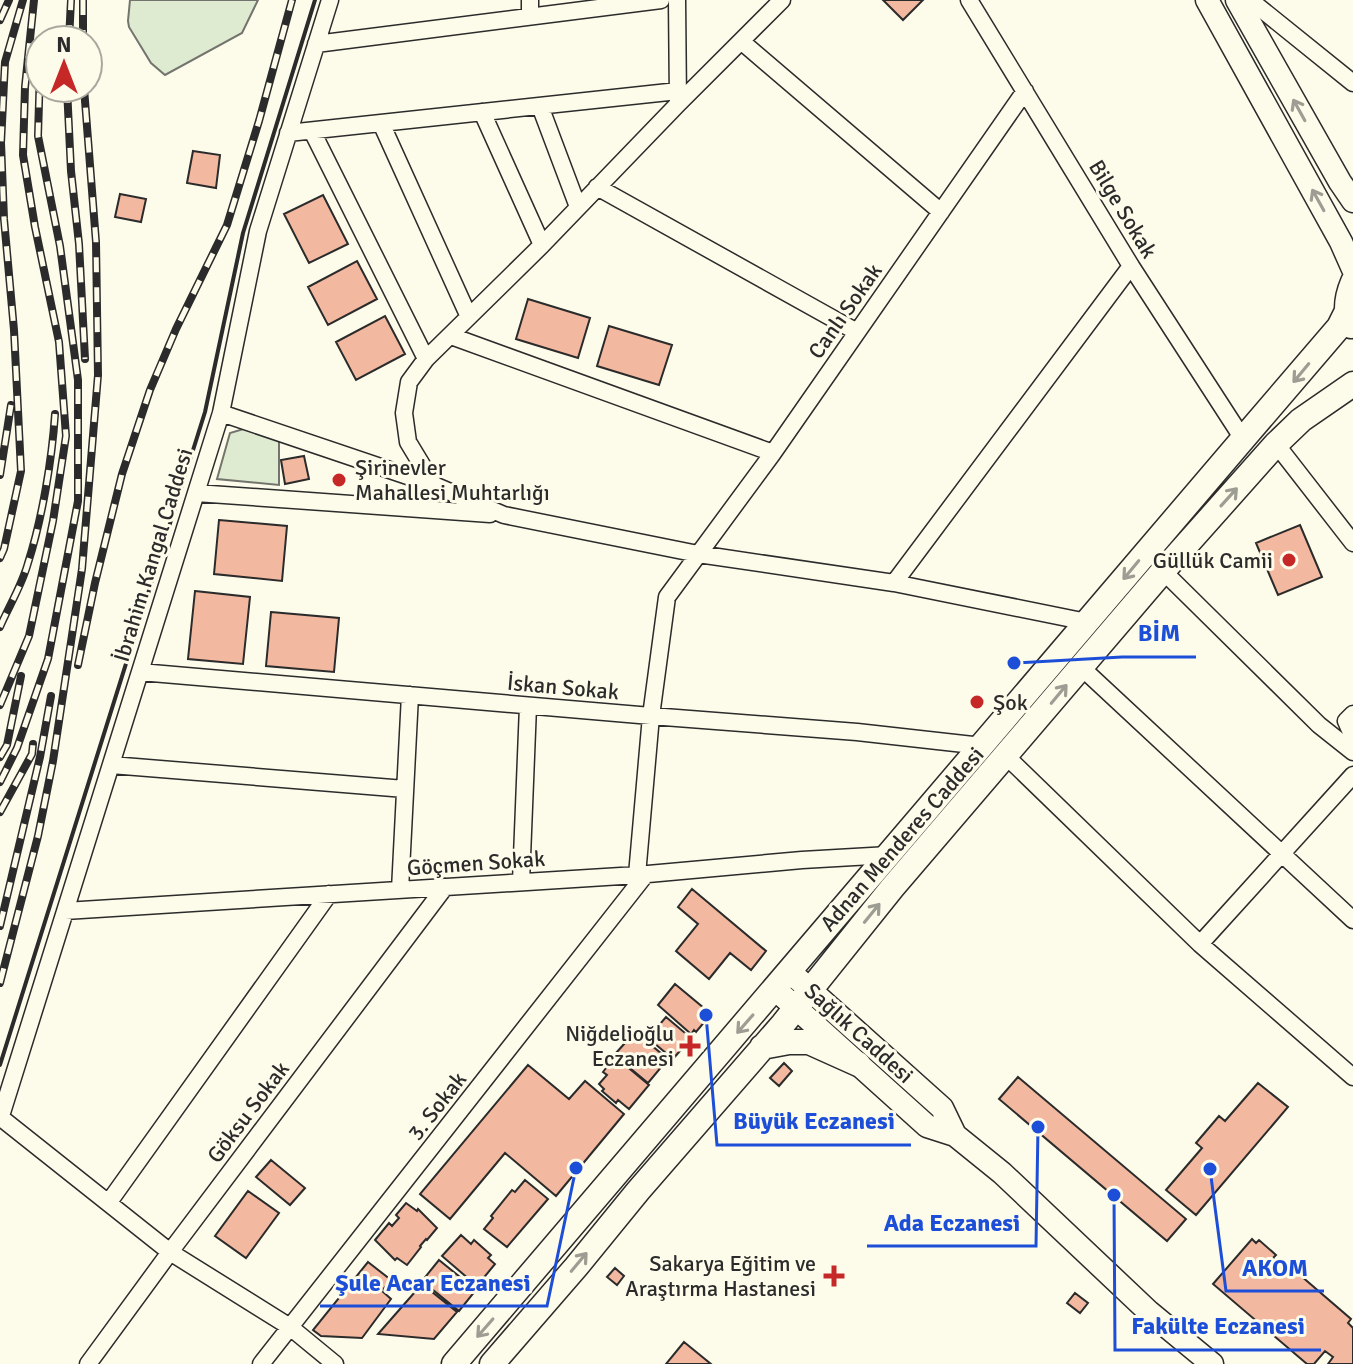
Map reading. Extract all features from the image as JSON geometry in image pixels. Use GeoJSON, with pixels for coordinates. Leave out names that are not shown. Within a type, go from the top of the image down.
{"type":"FeatureCollection","features":[{"type":"Feature","properties":{"kind":"main road"},"geometry":{"type":"LineString","coordinates":[[1207,0],[1353,269]]}},
{"type":"Feature","properties":{"kind":"main road"},"geometry":{"type":"LineString","coordinates":[[1237,0],[1353,201]]}},
{"type":"Feature","properties":{"kind":"main road"},"geometry":{"type":"LineString","coordinates":[[1350,321],[1347,302],[1353,282]]}},
{"type":"Feature","properties":{"kind":"main road","name":"Adnan Menderes Caddesi"},"geometry":{"type":"LineString","coordinates":[[454,1364],[1243,439],[1332,336],[1350,321]]}},
{"type":"Feature","properties":{"kind":"main road","name":"Adnan Menderes Caddesi"},"geometry":{"type":"LineString","coordinates":[[492,1364],[783,1024],[892,888],[1163,571],[1276,444],[1301,420],[1353,384]]}},
{"type":"Feature","properties":{"kind":"main road"},"geometry":{"type":"LineString","coordinates":[[847,944],[832,976],[830,989],[836,1006],[852,1026]]}},
{"type":"Feature","properties":{"kind":"main road","name":"Sağlık Caddesi"},"geometry":{"type":"LineString","coordinates":[[782,980],[803,998],[858,1064],[927,1126],[955,1135],[1002,1173],[1149,1312],[1212,1364]]}},
{"type":"Feature","properties":{"kind":"main road","name":"Sağlık Caddesi"},"geometry":{"type":"LineString","coordinates":[[803,998],[852,1026],[942,1108],[955,1135]]}},
{"type":"Feature","properties":{"kind":"main road"},"geometry":{"type":"LineString","coordinates":[[762,1047],[809,1042],[858,1064]]}},
{"type":"Feature","properties":{"kind":"street","name":"İbrahim Kangal Caddesi"},"geometry":{"type":"LineString","coordinates":[[0,1118],[221,413],[258,231],[330,0]]}},
{"type":"Feature","properties":{"kind":"street"},"geometry":{"type":"LineString","coordinates":[[316,44],[530,8],[661,0]]}},
{"type":"Feature","properties":{"kind":"street"},"geometry":{"type":"LineString","coordinates":[[677,0],[678,98]]}},
{"type":"Feature","properties":{"kind":"street"},"geometry":{"type":"LineString","coordinates":[[434,485],[408,442],[404,413],[409,382],[426,359],[542,245],[678,98],[782,0]]}},
{"type":"Feature","properties":{"kind":"street","name":"Bilge Sokak"},"geometry":{"type":"LineString","coordinates":[[969,0],[1131,266],[1243,439]]}},
{"type":"Feature","properties":{"kind":"street"},"geometry":{"type":"LineString","coordinates":[[1250,0],[1353,83]]}},
{"type":"Feature","properties":{"kind":"street"},"geometry":{"type":"LineString","coordinates":[[741,41],[941,212]]}},
{"type":"Feature","properties":{"kind":"street","name":"Canlı Sokak"},"geometry":{"type":"LineString","coordinates":[[642,875],[651,716],[667,597],[773,453],[1025,91]]}},
{"type":"Feature","properties":{"kind":"street"},"geometry":{"type":"LineString","coordinates":[[288,133],[540,106],[678,98]]}},
{"type":"Feature","properties":{"kind":"street"},"geometry":{"type":"LineString","coordinates":[[540,106],[578,207]]}},
{"type":"Feature","properties":{"kind":"street"},"geometry":{"type":"LineString","coordinates":[[482,112],[542,245]]}},
{"type":"Feature","properties":{"kind":"street"},"geometry":{"type":"LineString","coordinates":[[381,123],[469,317]]}},
{"type":"Feature","properties":{"kind":"street"},"geometry":{"type":"LineString","coordinates":[[312,131],[426,359]]}},
{"type":"Feature","properties":{"kind":"street"},"geometry":{"type":"LineString","coordinates":[[597,187],[857,332]]}},
{"type":"Feature","properties":{"kind":"street"},"geometry":{"type":"LineString","coordinates":[[894,583],[1131,266]]}},
{"type":"Feature","properties":{"kind":"street"},"geometry":{"type":"LineString","coordinates":[[451,336],[773,453]]}},
{"type":"Feature","properties":{"kind":"street"},"geometry":{"type":"LineString","coordinates":[[221,413],[434,485],[504,515]]}},
{"type":"Feature","properties":{"kind":"street"},"geometry":{"type":"LineString","coordinates":[[1276,444],[1353,543]]}},
{"type":"Feature","properties":{"kind":"street"},"geometry":{"type":"LineString","coordinates":[[196,493],[504,515],[698,554],[894,583],[1087,622]]}},
{"type":"Feature","properties":{"kind":"street"},"geometry":{"type":"LineString","coordinates":[[1163,571],[1319,725],[1353,752]]}},
{"type":"Feature","properties":{"kind":"street"},"geometry":{"type":"LineString","coordinates":[[1081,667],[1353,920]]}},
{"type":"Feature","properties":{"kind":"street","name":"İskan Sokak"},"geometry":{"type":"LineString","coordinates":[[140,672],[857,732],[982,746]]}},
{"type":"Feature","properties":{"kind":"street"},"geometry":{"type":"LineString","coordinates":[[400,890],[410,695]]}},
{"type":"Feature","properties":{"kind":"street"},"geometry":{"type":"LineString","coordinates":[[521,882],[528,706]]}},
{"type":"Feature","properties":{"kind":"street"},"geometry":{"type":"LineString","coordinates":[[1353,714],[1346,721],[1353,737]]}},
{"type":"Feature","properties":{"kind":"street"},"geometry":{"type":"LineString","coordinates":[[1006,756],[1200,944],[1353,1077]]}},
{"type":"Feature","properties":{"kind":"street"},"geometry":{"type":"LineString","coordinates":[[111,765],[405,789]]}},
{"type":"Feature","properties":{"kind":"street"},"geometry":{"type":"LineString","coordinates":[[1200,944],[1353,775]]}},
{"type":"Feature","properties":{"kind":"street","name":"Göçmen Sokak"},"geometry":{"type":"LineString","coordinates":[[65,911],[642,875],[889,855]]}},
{"type":"Feature","properties":{"kind":"street","name":"3. Sokak"},"geometry":{"type":"LineString","coordinates":[[261,1364],[642,875]]}},
{"type":"Feature","properties":{"kind":"street","name":"Göksu Sokak"},"geometry":{"type":"LineString","coordinates":[[88,1364],[445,887]]}},
{"type":"Feature","properties":{"kind":"street"},"geometry":{"type":"LineString","coordinates":[[109,1202],[329,894]]}},
{"type":"Feature","properties":{"kind":"street"},"geometry":{"type":"LineString","coordinates":[[0,1118],[170,1252],[290,1327],[335,1364]]}},
{"type":"Feature","properties":{"kind":"green space"},"geometry":{"type":"Polygon","coordinates":[[[130,0],[258,0],[242,33],[165,75],[151,63],[129,27],[130,0]]]}},
{"type":"Feature","properties":{"kind":"green space"},"geometry":{"type":"Polygon","coordinates":[[[250,427],[279,439],[279,485],[217,479],[230,433],[250,427]]]}},
{"type":"Feature","properties":{"kind":"building"},"geometry":{"type":"Polygon","coordinates":[[[883,0],[923,0],[903,20],[883,0]]]}},
{"type":"Feature","properties":{"kind":"building"},"geometry":{"type":"Polygon","coordinates":[[[193,151],[220,155],[216,188],[187,183],[193,151]]]}},
{"type":"Feature","properties":{"kind":"building"},"geometry":{"type":"Polygon","coordinates":[[[120,194],[146,199],[141,222],[115,217],[120,194]]]}},
{"type":"Feature","properties":{"kind":"building"},"geometry":{"type":"Polygon","coordinates":[[[323,195],[348,244],[309,263],[284,214],[323,195]]]}},
{"type":"Feature","properties":{"kind":"building"},"geometry":{"type":"Polygon","coordinates":[[[357,261],[377,299],[328,325],[308,287],[357,261]]]}},
{"type":"Feature","properties":{"kind":"building"},"geometry":{"type":"Polygon","coordinates":[[[528,299],[590,318],[578,358],[516,339],[528,299]]]}},
{"type":"Feature","properties":{"kind":"building"},"geometry":{"type":"Polygon","coordinates":[[[385,316],[405,354],[356,380],[336,342],[385,316]]]}},
{"type":"Feature","properties":{"kind":"building"},"geometry":{"type":"Polygon","coordinates":[[[609,326],[672,345],[659,385],[597,366],[609,326]]]}},
{"type":"Feature","properties":{"kind":"building"},"geometry":{"type":"Polygon","coordinates":[[[304,456],[309,479],[285,484],[281,460],[304,456]]]}},
{"type":"Feature","properties":{"kind":"building"},"geometry":{"type":"Polygon","coordinates":[[[219,520],[287,526],[282,581],[214,574],[219,520]]]}},
{"type":"Feature","properties":{"kind":"building","name":"Güllük Camii"},"geometry":{"type":"Polygon","coordinates":[[[1300,525],[1322,577],[1278,595],[1256,543],[1300,525]]]}},
{"type":"Feature","properties":{"kind":"building"},"geometry":{"type":"Polygon","coordinates":[[[195,591],[250,597],[243,664],[188,659],[195,591]]]}},
{"type":"Feature","properties":{"kind":"building"},"geometry":{"type":"Polygon","coordinates":[[[271,612],[339,618],[334,672],[266,666],[271,612]]]}},
{"type":"Feature","properties":{"kind":"building"},"geometry":{"type":"Polygon","coordinates":[[[692,889],[766,951],[751,970],[730,953],[709,979],[676,951],[698,924],[678,907],[692,889]]]}},
{"type":"Feature","properties":{"kind":"building"},"geometry":{"type":"Polygon","coordinates":[[[675,984],[711,1014],[691,1034],[658,1005],[675,984]]]}},
{"type":"Feature","properties":{"kind":"building"},"geometry":{"type":"Polygon","coordinates":[[[666,1017],[691,1038],[673,1059],[648,1038],[666,1017]]]}},
{"type":"Feature","properties":{"kind":"building"},"geometry":{"type":"Polygon","coordinates":[[[635,1032],[668,1059],[648,1083],[616,1053],[635,1032]]]}},
{"type":"Feature","properties":{"kind":"building"},"geometry":{"type":"Polygon","coordinates":[[[613,1059],[617,1063],[619,1060],[649,1085],[629,1109],[618,1100],[616,1103],[602,1091],[604,1089],[599,1084],[607,1075],[603,1072],[613,1059]]]}},
{"type":"Feature","properties":{"kind":"building"},"geometry":{"type":"Polygon","coordinates":[[[784,1063],[792,1071],[779,1086],[770,1078],[784,1063]]]}},
{"type":"Feature","properties":{"kind":"building"},"geometry":{"type":"Polygon","coordinates":[[[528,1065],[569,1099],[585,1081],[624,1114],[556,1196],[505,1153],[450,1219],[420,1194],[528,1065]]]}},
{"type":"Feature","properties":{"kind":"building"},"geometry":{"type":"Polygon","coordinates":[[[1018,1077],[1186,1219],[1167,1241],[999,1099],[1018,1077]]]}},
{"type":"Feature","properties":{"kind":"building"},"geometry":{"type":"Polygon","coordinates":[[[1258,1083],[1288,1107],[1196,1215],[1166,1190],[1202,1148],[1196,1143],[1219,1116],[1225,1121],[1258,1083]]]}},
{"type":"Feature","properties":{"kind":"building"},"geometry":{"type":"Polygon","coordinates":[[[271,1160],[305,1188],[290,1205],[256,1177],[271,1160]]]}},
{"type":"Feature","properties":{"kind":"building"},"geometry":{"type":"Polygon","coordinates":[[[525,1180],[548,1199],[507,1247],[484,1229],[512,1190],[515,1192],[525,1180]]]}},
{"type":"Feature","properties":{"kind":"building"},"geometry":{"type":"Polygon","coordinates":[[[248,1191],[279,1213],[246,1258],[215,1236],[248,1191]]]}},
{"type":"Feature","properties":{"kind":"building"},"geometry":{"type":"Polygon","coordinates":[[[406,1203],[418,1209],[437,1228],[407,1265],[397,1258],[395,1260],[375,1240],[389,1223],[392,1226],[399,1218],[396,1215],[406,1203]]]}},
{"type":"Feature","properties":{"kind":"building"},"geometry":{"type":"Polygon","coordinates":[[[461,1235],[471,1244],[474,1240],[491,1255],[488,1258],[495,1264],[477,1286],[442,1256],[461,1235]]]}},
{"type":"Feature","properties":{"kind":"building"},"geometry":{"type":"Polygon","coordinates":[[[1252,1239],[1256,1243],[1259,1240],[1276,1255],[1273,1258],[1283,1267],[1286,1263],[1351,1319],[1348,1323],[1353,1328],[1353,1364],[1328,1364],[1333,1357],[1325,1351],[1314,1364],[1307,1364],[1213,1284],[1252,1239]]]}},
{"type":"Feature","properties":{"kind":"building"},"geometry":{"type":"Polygon","coordinates":[[[439,1260],[476,1290],[459,1311],[422,1281],[439,1260]]]}},
{"type":"Feature","properties":{"kind":"building"},"geometry":{"type":"Polygon","coordinates":[[[368,1262],[391,1280],[382,1291],[391,1299],[362,1338],[321,1336],[313,1330],[368,1262]]]}},
{"type":"Feature","properties":{"kind":"building"},"geometry":{"type":"Polygon","coordinates":[[[615,1268],[624,1276],[617,1285],[607,1277],[615,1268]]]}},
{"type":"Feature","properties":{"kind":"building"},"geometry":{"type":"Polygon","coordinates":[[[422,1284],[457,1312],[434,1339],[378,1334],[422,1284]]]}},
{"type":"Feature","properties":{"kind":"building"},"geometry":{"type":"Polygon","coordinates":[[[1075,1293],[1088,1303],[1080,1313],[1067,1303],[1075,1293]]]}},
{"type":"Feature","properties":{"kind":"building"},"geometry":{"type":"Polygon","coordinates":[[[684,1342],[711,1364],[666,1364],[684,1342]]]}},
{"type":"Feature","properties":{"kind":"railway"},"geometry":{"type":"LineString","coordinates":[[0,20],[9,0]]}},
{"type":"Feature","properties":{"kind":"railway"},"geometry":{"type":"LineString","coordinates":[[0,558],[21,471],[1,143],[5,62],[23,0]]}},
{"type":"Feature","properties":{"kind":"railway"},"geometry":{"type":"LineString","coordinates":[[0,705],[29,636],[53,521],[66,436],[59,342],[23,155],[25,87],[34,0]]}},
{"type":"Feature","properties":{"kind":"railway"},"geometry":{"type":"LineString","coordinates":[[70,24],[71,0]]}},
{"type":"Feature","properties":{"kind":"railway"},"geometry":{"type":"LineString","coordinates":[[83,0],[83,24]]}},
{"type":"Feature","properties":{"kind":"railway"},"geometry":{"type":"LineString","coordinates":[[78,665],[122,474],[150,390],[227,225],[292,0]]}},
{"type":"Feature","properties":{"kind":"railway"},"geometry":{"type":"LineString","coordinates":[[0,782],[17,748],[48,659],[78,501],[78,380],[60,246],[38,136],[39,104]]}},
{"type":"Feature","properties":{"kind":"railway"},"geometry":{"type":"LineString","coordinates":[[68,104],[85,359]]}},
{"type":"Feature","properties":{"kind":"railway"},"geometry":{"type":"LineString","coordinates":[[0,983],[38,836],[53,761],[82,569],[98,375],[96,242],[85,104]]}},
{"type":"Feature","properties":{"kind":"railway"},"geometry":{"type":"LineString","coordinates":[[0,475],[11,405]]}},
{"type":"Feature","properties":{"kind":"railway"},"geometry":{"type":"LineString","coordinates":[[0,627],[33,546],[46,489],[55,414]]}},
{"type":"Feature","properties":{"kind":"railway"},"geometry":{"type":"LineString","coordinates":[[0,757],[7,745],[21,676]]}},
{"type":"Feature","properties":{"kind":"railway"},"geometry":{"type":"LineString","coordinates":[[0,926],[40,757],[51,696]]}},
{"type":"Feature","properties":{"kind":"railway"},"geometry":{"type":"LineString","coordinates":[[0,812],[32,754],[33,744]]}},
{"type":"Feature","properties":{"kind":"wall"},"geometry":{"type":"LineString","coordinates":[[0,1065],[205,412],[243,233],[315,0]]}},
{"type":"Feature","properties":{"kind":"place","name":"Şirinevler Mahallesi Muhtarlığı"},"geometry":{"type":"Point","coordinates":[339,480]}},
{"type":"Feature","properties":{"kind":"place","name":"Güllük Camii"},"geometry":{"type":"Point","coordinates":[1289,560]}},
{"type":"Feature","properties":{"kind":"place","name":"BİM"},"geometry":{"type":"Point","coordinates":[1014,663]}},
{"type":"Feature","properties":{"kind":"place","name":"Şok"},"geometry":{"type":"Point","coordinates":[977,702]}},
{"type":"Feature","properties":{"kind":"place","name":"Büyük Eczanesi"},"geometry":{"type":"Point","coordinates":[706,1015]}},
{"type":"Feature","properties":{"kind":"place","name":"Niğdelioğlu Eczanesi"},"geometry":{"type":"Point","coordinates":[690,1046]}},
{"type":"Feature","properties":{"kind":"place","name":"Ada Eczanesi"},"geometry":{"type":"Point","coordinates":[1038,1127]}},
{"type":"Feature","properties":{"kind":"place","name":"Şule Acar Eczanesi"},"geometry":{"type":"Point","coordinates":[576,1168]}},
{"type":"Feature","properties":{"kind":"place","name":"AKOM"},"geometry":{"type":"Point","coordinates":[1210,1169]}},
{"type":"Feature","properties":{"kind":"place","name":"Fakülte Eczanesi"},"geometry":{"type":"Point","coordinates":[1114,1195]}},
{"type":"Feature","properties":{"kind":"place","name":"Sakarya Eğitim ve Araştırma Hastanesi"},"geometry":{"type":"Point","coordinates":[834,1276]}}]}
